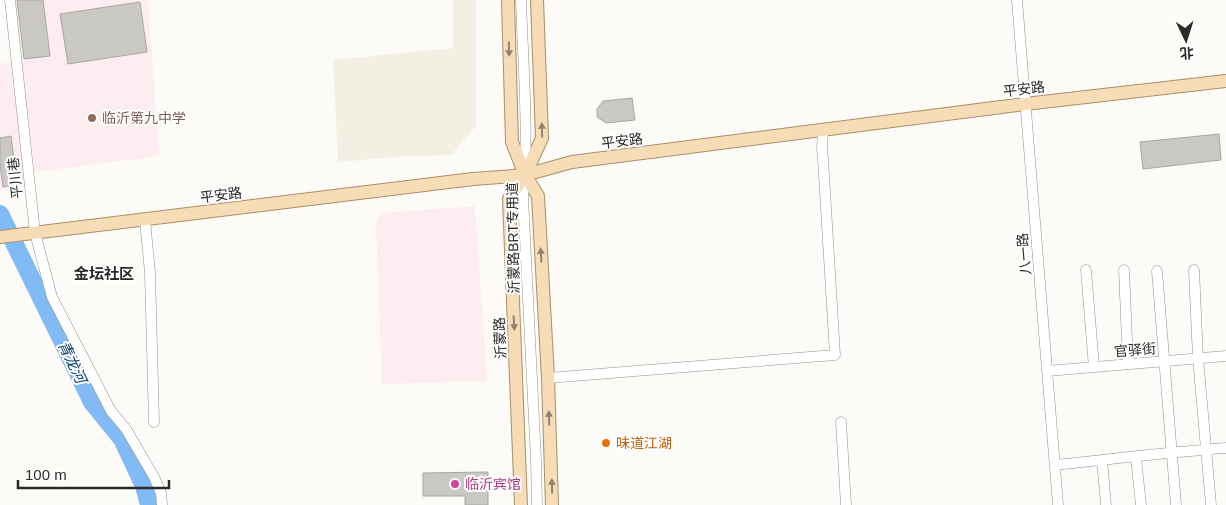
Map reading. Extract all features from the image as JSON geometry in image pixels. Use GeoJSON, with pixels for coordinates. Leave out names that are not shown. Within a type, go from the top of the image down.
{"type":"FeatureCollection","features":[{"type":"Feature","properties":{"kind":"main road"},"geometry":{"type":"LineString","coordinates":[[508,0],[512,142],[525,175],[538,196],[548,378],[552,505]]}},
{"type":"Feature","properties":{"kind":"main road","name":"沂蒙路"},"geometry":{"type":"LineString","coordinates":[[521,505],[508,199],[525,175],[542,138],[537,0]]}},
{"type":"Feature","properties":{"kind":"main road","name":"平安路"},"geometry":{"type":"LineString","coordinates":[[0,237],[473,179],[525,175],[572,162],[1025,104],[1226,81]]}},
{"type":"Feature","properties":{"kind":"street","name":"平川巷"},"geometry":{"type":"LineString","coordinates":[[10,0],[29,234],[52,297],[111,411],[126,429],[154,477],[161,493],[162,505]]}},
{"type":"Feature","properties":{"kind":"street","name":"沂蒙路BRT专用道"},"geometry":{"type":"LineString","coordinates":[[522,0],[525,175],[523,197],[537,505]]}},
{"type":"Feature","properties":{"kind":"street","name":"八一路"},"geometry":{"type":"LineString","coordinates":[[1017,0],[1058,505]]}},
{"type":"Feature","properties":{"kind":"street"},"geometry":{"type":"LineString","coordinates":[[548,378],[835,355],[822,150],[823,130]]}},
{"type":"Feature","properties":{"kind":"street"},"geometry":{"type":"LineString","coordinates":[[145,220],[150,273],[154,422]]}},
{"type":"Feature","properties":{"kind":"street"},"geometry":{"type":"LineString","coordinates":[[1086,270],[1094,367]]}},
{"type":"Feature","properties":{"kind":"street"},"geometry":{"type":"LineString","coordinates":[[1124,270],[1128,364]]}},
{"type":"Feature","properties":{"kind":"street"},"geometry":{"type":"LineString","coordinates":[[1194,270],[1198,358],[1211,505]]}},
{"type":"Feature","properties":{"kind":"street"},"geometry":{"type":"LineString","coordinates":[[1157,271],[1176,505]]}},
{"type":"Feature","properties":{"kind":"street","name":"官驿街"},"geometry":{"type":"LineString","coordinates":[[1047,371],[1226,356]]}},
{"type":"Feature","properties":{"kind":"street"},"geometry":{"type":"LineString","coordinates":[[841,422],[846,505]]}},
{"type":"Feature","properties":{"kind":"street"},"geometry":{"type":"LineString","coordinates":[[1055,465],[1226,448]]}},
{"type":"Feature","properties":{"kind":"street"},"geometry":{"type":"LineString","coordinates":[[1136,458],[1141,505]]}},
{"type":"Feature","properties":{"kind":"street"},"geometry":{"type":"LineString","coordinates":[[1102,460],[1106,505]]}},
{"type":"Feature","properties":{"kind":"shaded area","name":"临沂第九中学"},"geometry":{"type":"Polygon","coordinates":[[[14,0],[148,0],[159,156],[35,172],[23,78],[12,79],[26,186],[0,190],[0,64],[23,60],[14,0]]]}},
{"type":"Feature","properties":{"kind":"shaded area"},"geometry":{"type":"Polygon","coordinates":[[[453,0],[476,0],[476,126],[451,155],[408,156],[338,162],[333,60],[453,48],[453,0]]]}},
{"type":"Feature","properties":{"kind":"shaded area"},"geometry":{"type":"Polygon","coordinates":[[[475,206],[487,381],[382,384],[376,222],[381,213],[475,206]]]}},
{"type":"Feature","properties":{"kind":"building"},"geometry":{"type":"Polygon","coordinates":[[[17,0],[43,0],[50,56],[24,59],[17,0]]]}},
{"type":"Feature","properties":{"kind":"building"},"geometry":{"type":"Polygon","coordinates":[[[140,2],[147,52],[68,64],[60,14],[140,2]]]}},
{"type":"Feature","properties":{"kind":"building"},"geometry":{"type":"Polygon","coordinates":[[[632,98],[635,120],[606,123],[597,117],[597,109],[603,101],[632,98]]]}},
{"type":"Feature","properties":{"kind":"building"},"geometry":{"type":"Polygon","coordinates":[[[1219,134],[1221,160],[1143,169],[1140,142],[1219,134]]]}},
{"type":"Feature","properties":{"kind":"building"},"geometry":{"type":"Polygon","coordinates":[[[11,136],[17,184],[3,187],[0,165],[0,138],[11,136]]]}},
{"type":"Feature","properties":{"kind":"building","name":"临沂宾馆"},"geometry":{"type":"Polygon","coordinates":[[[488,472],[488,505],[465,505],[465,496],[423,496],[423,473],[488,472]]]}},
{"type":"Feature","properties":{"kind":"waterway","name":"青龙河"},"geometry":{"type":"LineString","coordinates":[[0,214],[92,402],[122,439],[144,486],[149,505]]}},
{"type":"Feature","properties":{"kind":"place","name":"临沂第九中学"},"geometry":{"type":"Point","coordinates":[92,118]}},
{"type":"Feature","properties":{"kind":"place","name":"味道江湖"},"geometry":{"type":"Point","coordinates":[606,443]}},
{"type":"Feature","properties":{"kind":"place","name":"临沂宾馆"},"geometry":{"type":"Point","coordinates":[455,484]}},
{"type":"Feature","properties":{"kind":"district","name":"金坛社区"},"geometry":{"type":"Point","coordinates":[104,274]}}]}
